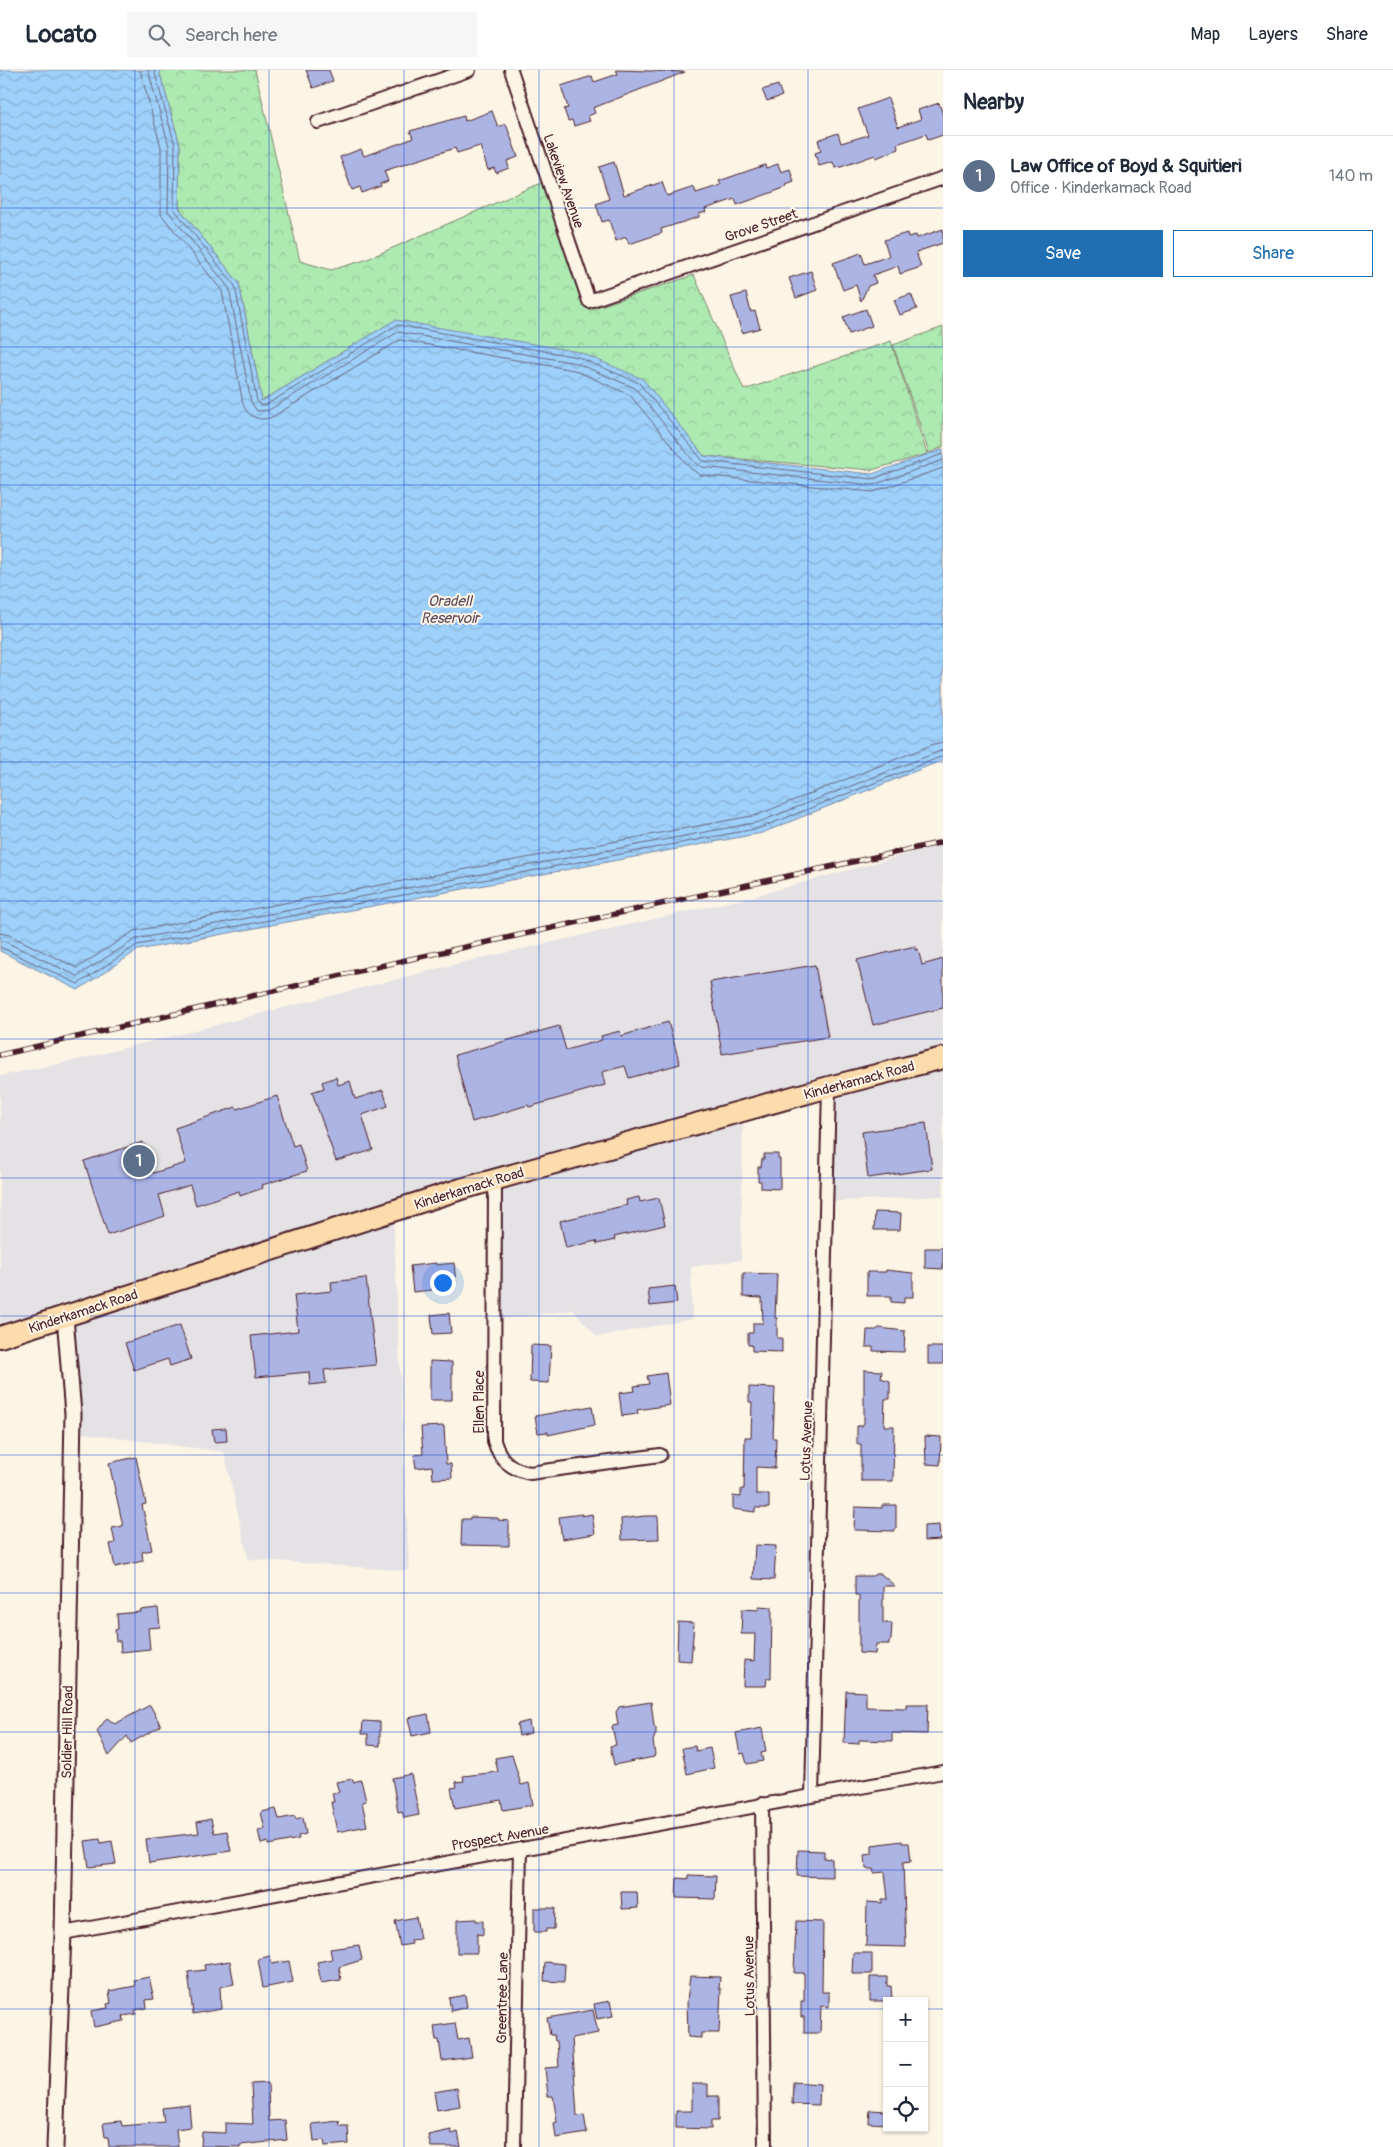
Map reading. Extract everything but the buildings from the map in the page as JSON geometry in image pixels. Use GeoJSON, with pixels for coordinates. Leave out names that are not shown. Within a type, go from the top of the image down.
{"type":"FeatureCollection","features":[{"type":"Feature","properties":{"kind":"main road","name":"Kinderkamack Road"},"geometry":{"type":"LineString","coordinates":[[0,1337],[496,1179],[829,1087],[943,1058]]}},
{"type":"Feature","properties":{"kind":"street"},"geometry":{"type":"LineString","coordinates":[[318,122],[469,70]]}},
{"type":"Feature","properties":{"kind":"street","name":"Lakeview Avenue"},"geometry":{"type":"LineString","coordinates":[[511,70],[589,301]]}},
{"type":"Feature","properties":{"kind":"street","name":"Grove Street"},"geometry":{"type":"LineString","coordinates":[[589,301],[943,178]]}},
{"type":"Feature","properties":{"kind":"street","name":"Lotus Avenue"},"geometry":{"type":"LineString","coordinates":[[812,1796],[829,1087]]}},
{"type":"Feature","properties":{"kind":"street","name":"Ellen Place"},"geometry":{"type":"LineString","coordinates":[[496,1179],[494,1441],[498,1454],[507,1464],[518,1470],[530,1473],[660,1455]]}},
{"type":"Feature","properties":{"kind":"street","name":"Soldier Hill Road"},"geometry":{"type":"LineString","coordinates":[[55,2147],[63,1933],[73,1414],[65,1316]]}},
{"type":"Feature","properties":{"kind":"street","name":"Prospect Avenue"},"geometry":{"type":"LineString","coordinates":[[63,1933],[943,1772]]}},
{"type":"Feature","properties":{"kind":"street","name":"Lotus Avenue"},"geometry":{"type":"LineString","coordinates":[[762,1804],[766,2147]]}},
{"type":"Feature","properties":{"kind":"street","name":"Greentree Lane"},"geometry":{"type":"LineString","coordinates":[[514,2147],[520,1849]]}},
{"type":"Feature","properties":{"kind":"shaded area"},"geometry":{"type":"Polygon","coordinates":[[[943,844],[943,1196],[826,1202],[829,1087],[743,1111],[741,1260],[691,1267],[692,1319],[597,1337],[573,1310],[494,1320],[495,1179],[393,1211],[409,1571],[248,1559],[224,1452],[73,1432],[65,1317],[0,1337],[0,1076],[81,1059],[464,962],[751,897],[943,844]]]}},
{"type":"Feature","properties":{"kind":"green space"},"geometry":{"type":"Polygon","coordinates":[[[159,70],[255,70],[300,261],[331,270],[365,260],[548,180],[589,301],[588,310],[694,275],[744,390],[891,341],[927,454],[872,470],[704,456],[642,379],[395,320],[262,401],[239,283],[179,208],[180,145],[159,70]]]}},
{"type":"Feature","properties":{"kind":"green space"},"geometry":{"type":"Polygon","coordinates":[[[943,327],[943,447],[929,453],[893,345],[943,327]]]}},
{"type":"Feature","properties":{"kind":"water","name":"Oradell Reservoir"},"geometry":{"type":"Polygon","coordinates":[[[0,70],[159,70],[180,145],[179,208],[239,283],[262,401],[395,320],[579,352],[643,379],[704,456],[872,474],[943,449],[943,760],[762,833],[138,950],[78,990],[0,951],[0,70]]]}},
{"type":"Feature","properties":{"kind":"railway"},"geometry":{"type":"LineString","coordinates":[[0,1055],[406,960],[943,842]]}},
{"type":"Feature","properties":{"kind":"place","name":"Law Office of Boyd & Squitieri"},"geometry":{"type":"Point","coordinates":[139,1161]}}]}
